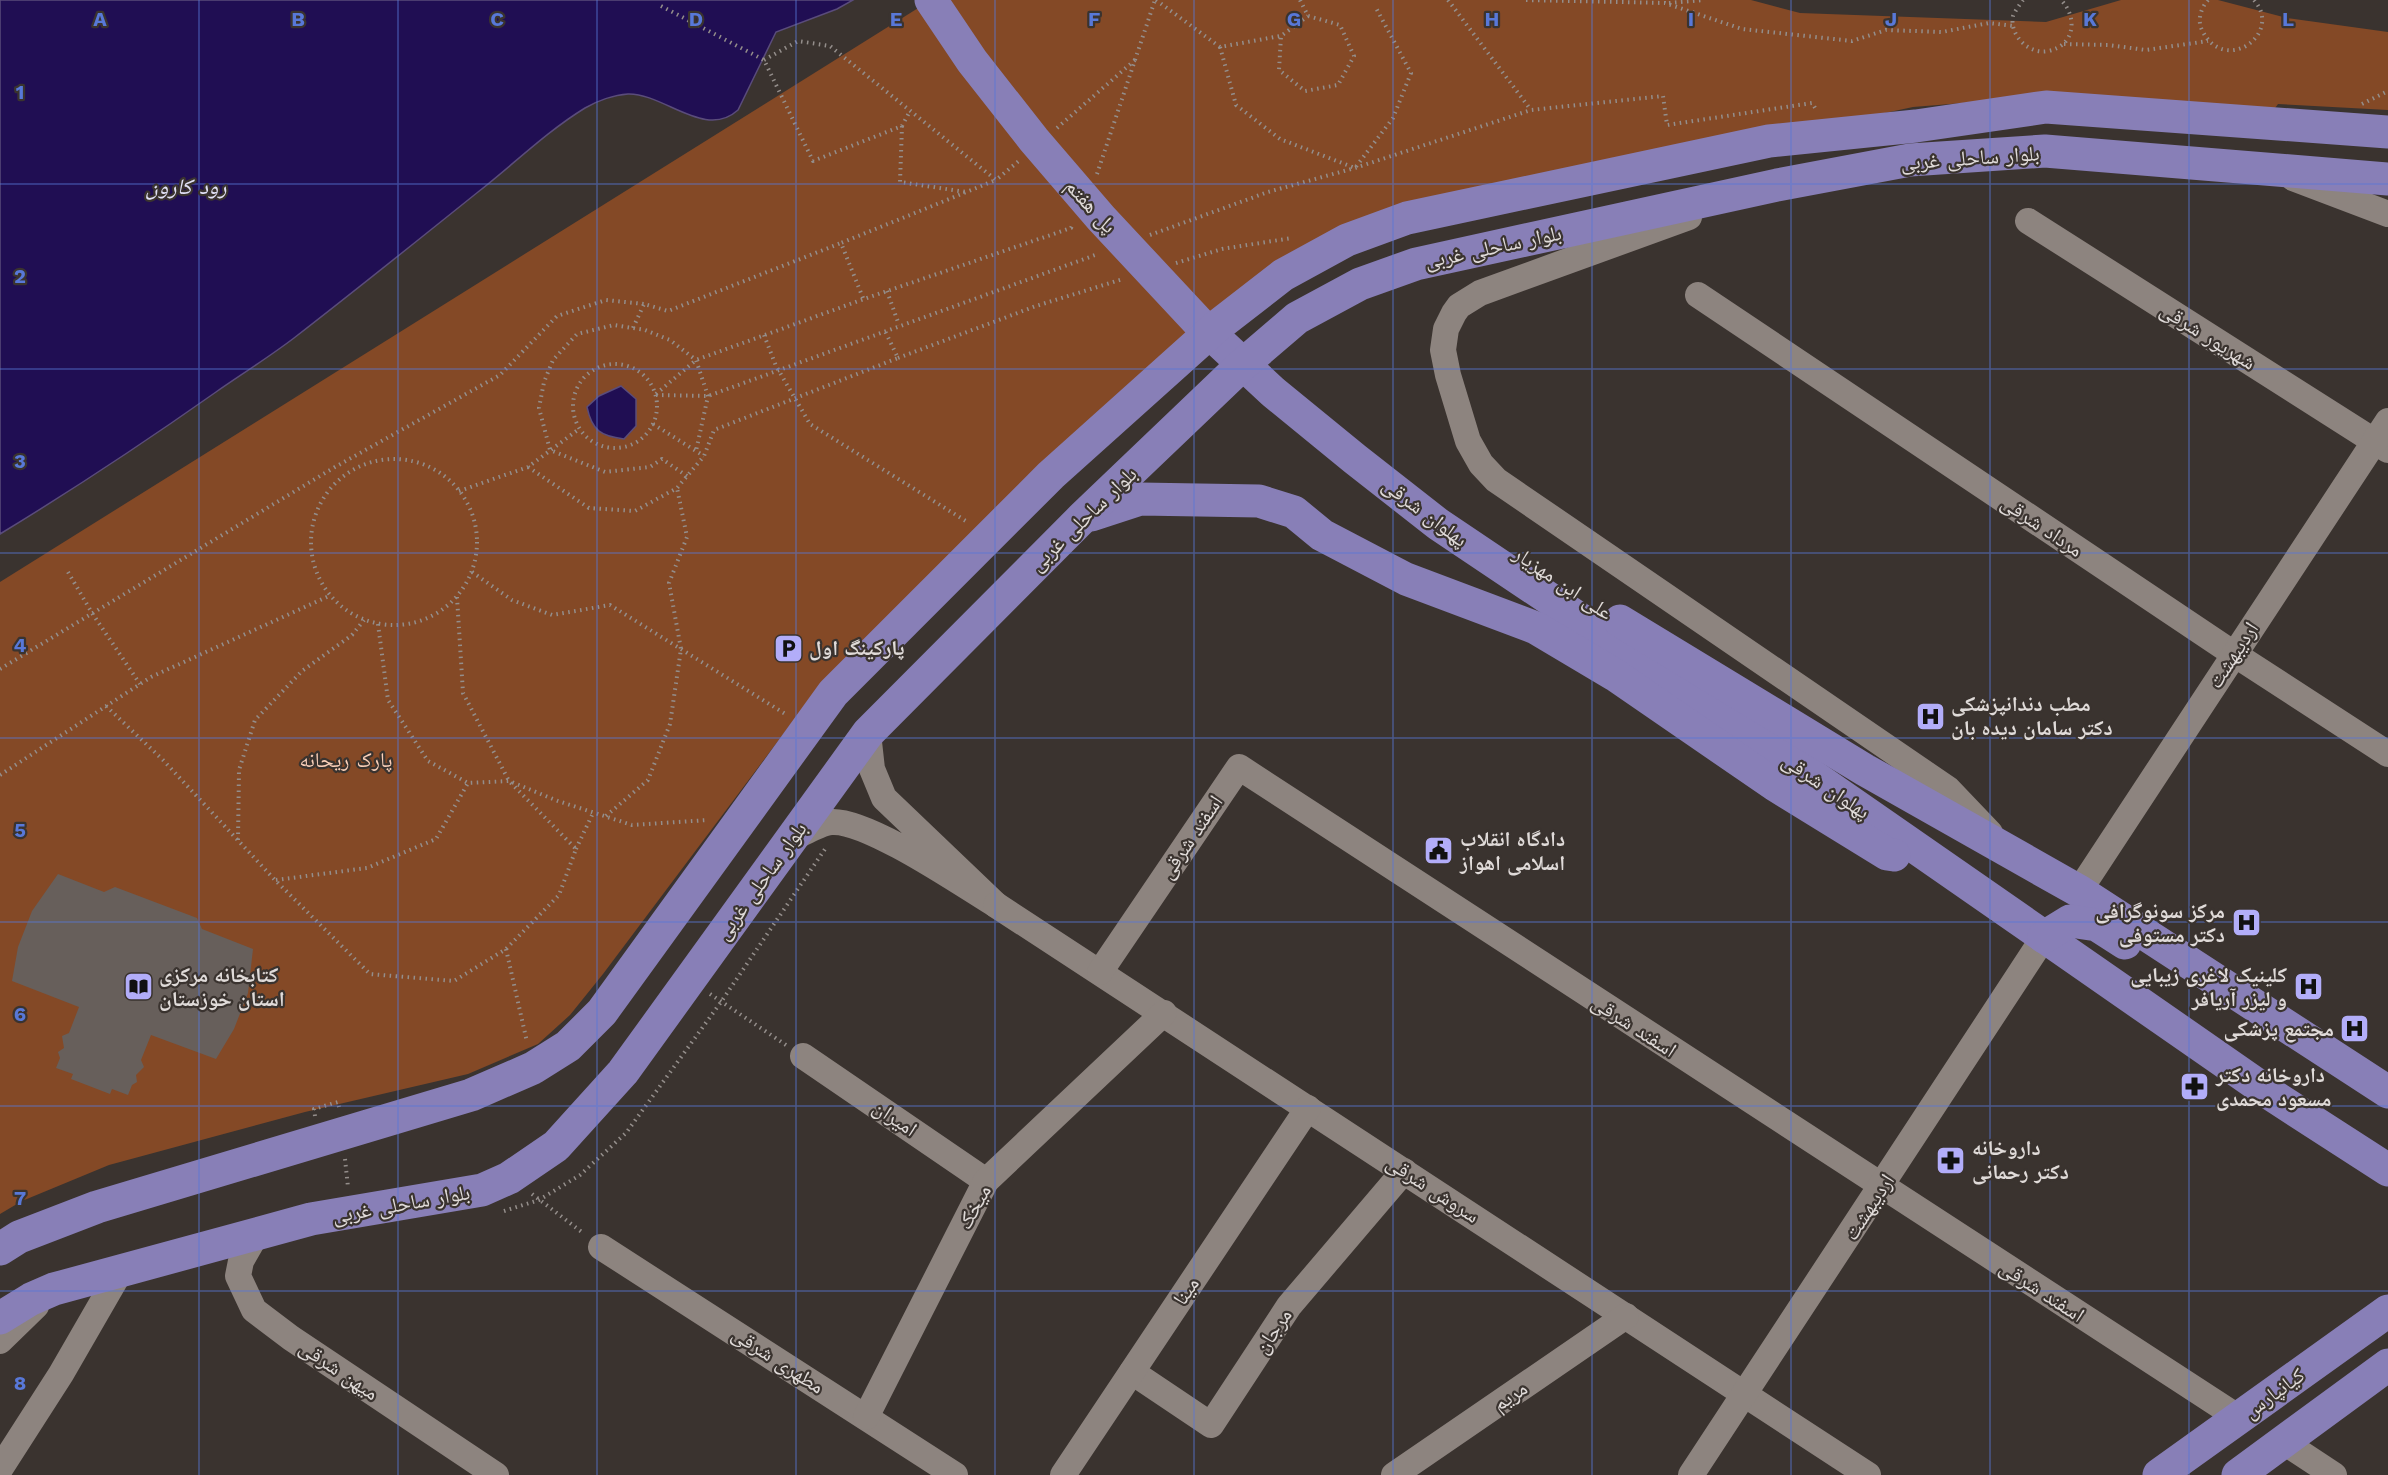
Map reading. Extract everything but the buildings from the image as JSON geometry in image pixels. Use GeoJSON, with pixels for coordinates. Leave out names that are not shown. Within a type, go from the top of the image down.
{"type":"FeatureCollection","features":[{"type":"Feature","properties":{"kind":"main road","name":"پل هفتم"},"geometry":{"type":"LineString","coordinates":[[931,0],[972,61],[1027,132],[1094,210],[1200,324],[1276,381]]}},
{"type":"Feature","properties":{"kind":"main road","name":"پل هفتم"},"geometry":{"type":"LineString","coordinates":[[955,0],[1049,128],[1276,381]]}},
{"type":"Feature","properties":{"kind":"main road","name":"بلوار ساحلی غربی"},"geometry":{"type":"LineString","coordinates":[[0,1249],[19,1237],[97,1207],[471,1095],[533,1068],[568,1046],[602,1012],[833,693],[1051,476],[1216,327],[1283,275],[1347,240],[1407,218],[1769,141],[1916,126],[2046,107],[2388,132]]}},
{"type":"Feature","properties":{"kind":"main road","name":"بلوار ساحلی غربی"},"geometry":{"type":"LineString","coordinates":[[0,1318],[31,1299],[54,1289],[257,1233],[311,1219],[482,1190],[510,1178],[556,1146],[623,1072],[868,734],[1083,517],[1232,374],[1297,318],[1360,284],[1416,264],[1777,185],[1910,160],[2044,151],[2388,179]]}},
{"type":"Feature","properties":{"kind":"main road","name":"علی ابن مهزیار"},"geometry":{"type":"LineString","coordinates":[[1276,381],[1432,494],[1629,627],[1865,770]]}},
{"type":"Feature","properties":{"kind":"main road","name":"پهلوان شرقی"},"geometry":{"type":"LineString","coordinates":[[1276,381],[1438,524],[1940,864],[2263,1088],[2388,1170]]}},
{"type":"Feature","properties":{"kind":"main road"},"geometry":{"type":"LineString","coordinates":[[1083,517],[1140,499],[1259,501],[1294,513],[1323,535],[1406,579],[1536,628],[1615,675],[1775,785],[1887,854],[1940,864]]}},
{"type":"Feature","properties":{"kind":"main road","name":"پهلوان شرقی"},"geometry":{"type":"LineString","coordinates":[[1865,770],[2079,891],[2388,1092]]}},
{"type":"Feature","properties":{"kind":"main road"},"geometry":{"type":"LineString","coordinates":[[2044,937],[2070,921],[2097,925],[2206,992],[2269,1036],[2309,1042]]}},
{"type":"Feature","properties":{"kind":"main road","name":"کیانپارس"},"geometry":{"type":"LineString","coordinates":[[2159,1475],[2388,1311]]}},
{"type":"Feature","properties":{"kind":"main road"},"geometry":{"type":"LineString","coordinates":[[2238,1475],[2388,1365]]}},
{"type":"Feature","properties":{"kind":"street"},"geometry":{"type":"LineString","coordinates":[[2268,169],[2388,214]]}},
{"type":"Feature","properties":{"kind":"street","name":"پهلوان شرقی"},"geometry":{"type":"LineString","coordinates":[[1777,185],[1480,292],[1460,306],[1446,329],[1443,350],[1448,375],[1468,441],[1481,464],[1496,480],[1948,789],[2007,850]]}},
{"type":"Feature","properties":{"kind":"street","name":"شهریور شرقی"},"geometry":{"type":"LineString","coordinates":[[2028,221],[2383,438]]}},
{"type":"Feature","properties":{"kind":"street","name":"مرداد شرقی"},"geometry":{"type":"LineString","coordinates":[[1698,295],[2234,654],[2388,753]]}},
{"type":"Feature","properties":{"kind":"street","name":"اردیبهشت"},"geometry":{"type":"LineString","coordinates":[[2079,891],[2234,654],[2383,438]]}},
{"type":"Feature","properties":{"kind":"street"},"geometry":{"type":"LineString","coordinates":[[868,734],[872,770],[884,798],[996,905]]}},
{"type":"Feature","properties":{"kind":"street","name":"اسفند شرقی"},"geometry":{"type":"LineString","coordinates":[[1100,972],[1239,767],[2239,1418]]}},
{"type":"Feature","properties":{"kind":"street"},"geometry":{"type":"LineString","coordinates":[[793,838],[831,822],[860,826],[996,905]]}},
{"type":"Feature","properties":{"kind":"street","name":"سروش شرقی"},"geometry":{"type":"LineString","coordinates":[[996,905],[1868,1475]]}},
{"type":"Feature","properties":{"kind":"street","name":"اردیبهشت"},"geometry":{"type":"LineString","coordinates":[[1691,1475],[2044,937]]}},
{"type":"Feature","properties":{"kind":"street","name":"میخک"},"geometry":{"type":"LineString","coordinates":[[866,1417],[986,1181],[1164,1013]]}},
{"type":"Feature","properties":{"kind":"street","name":"امیران"},"geometry":{"type":"LineString","coordinates":[[803,1056],[986,1181]]}},
{"type":"Feature","properties":{"kind":"street","name":"مینا"},"geometry":{"type":"LineString","coordinates":[[1063,1475],[1308,1108]]}},
{"type":"Feature","properties":{"kind":"street","name":"مرجان"},"geometry":{"type":"LineString","coordinates":[[1132,1372],[1211,1425],[1289,1306],[1404,1171]]}},
{"type":"Feature","properties":{"kind":"street","name":"میهن شرقی"},"geometry":{"type":"LineString","coordinates":[[257,1233],[241,1261],[238,1276],[254,1310],[291,1338],[496,1475]]}},
{"type":"Feature","properties":{"kind":"street","name":"مطهری شرقی"},"geometry":{"type":"LineString","coordinates":[[601,1247],[955,1475]]}},
{"type":"Feature","properties":{"kind":"street"},"geometry":{"type":"LineString","coordinates":[[0,1469],[62,1374],[120,1270]]}},
{"type":"Feature","properties":{"kind":"street"},"geometry":{"type":"LineString","coordinates":[[0,1341],[54,1289]]}},
{"type":"Feature","properties":{"kind":"street","name":"مریم"},"geometry":{"type":"LineString","coordinates":[[1397,1474],[1626,1316]]}},
{"type":"Feature","properties":{"kind":"street"},"geometry":{"type":"LineString","coordinates":[[2284,1442],[2334,1475]]}},
{"type":"Feature","properties":{"kind":"path"},"geometry":{"type":"LineString","coordinates":[[1096,174],[1156,0],[1220,47],[1236,105],[1280,139],[1355,168]]}},
{"type":"Feature","properties":{"kind":"path"},"geometry":{"type":"LineString","coordinates":[[1281,36],[1279,70],[1305,92],[1338,85],[1354,56],[1340,25],[1308,16],[1300,0]]}},
{"type":"Feature","properties":{"kind":"path"},"geometry":{"type":"LineString","coordinates":[[1448,0],[1531,110]]}},
{"type":"Feature","properties":{"kind":"path"},"geometry":{"type":"LineString","coordinates":[[1526,0],[1665,3],[1704,0]]}},
{"type":"Feature","properties":{"kind":"path"},"geometry":{"type":"LineString","coordinates":[[2023,0],[2013,17],[2014,26],[2016,35],[2029,49],[2047,52],[2064,44],[2108,45],[2146,50],[2208,41]]}},
{"type":"Feature","properties":{"kind":"path"},"geometry":{"type":"LineString","coordinates":[[2061,0],[2070,9],[2072,27],[2064,44]]}},
{"type":"Feature","properties":{"kind":"path"},"geometry":{"type":"LineString","coordinates":[[2208,0],[2202,7],[2200,25],[2208,41],[2223,50],[2241,50],[2255,40],[2262,24],[2259,6],[2254,0]]}},
{"type":"Feature","properties":{"kind":"path"},"geometry":{"type":"LineString","coordinates":[[1665,3],[1742,29],[1852,41],[1886,30],[1942,33],[1989,23],[2014,26]]}},
{"type":"Feature","properties":{"kind":"path"},"geometry":{"type":"LineString","coordinates":[[661,6],[764,60],[813,161],[902,126]]}},
{"type":"Feature","properties":{"kind":"path"},"geometry":{"type":"LineString","coordinates":[[1355,168],[1394,118],[1411,74],[1376,8]]}},
{"type":"Feature","properties":{"kind":"path"},"geometry":{"type":"LineString","coordinates":[[1220,47],[1281,36],[1308,16]]}},
{"type":"Feature","properties":{"kind":"path"},"geometry":{"type":"LineString","coordinates":[[764,60],[798,41],[830,46],[996,180]]}},
{"type":"Feature","properties":{"kind":"path"},"geometry":{"type":"LineString","coordinates":[[1049,135],[1136,60]]}},
{"type":"Feature","properties":{"kind":"path"},"geometry":{"type":"LineString","coordinates":[[1147,236],[1268,192],[1355,168],[1531,110],[1663,96],[1667,125],[1812,103],[1821,117]]}},
{"type":"Feature","properties":{"kind":"path"},"geometry":{"type":"LineString","coordinates":[[910,111],[902,126],[900,182],[967,192]]}},
{"type":"Feature","properties":{"kind":"path"},"geometry":{"type":"LineString","coordinates":[[0,669],[335,467],[500,375],[557,316],[606,300],[644,304],[668,311],[996,180],[1023,158]]}},
{"type":"Feature","properties":{"kind":"path"},"geometry":{"type":"LineString","coordinates":[[656,395],[696,360],[886,291],[1071,228],[1076,217]]}},
{"type":"Feature","properties":{"kind":"path"},"geometry":{"type":"LineString","coordinates":[[841,243],[864,299]]}},
{"type":"Feature","properties":{"kind":"path"},"geometry":{"type":"LineString","coordinates":[[656,395],[708,396],[1102,252]]}},
{"type":"Feature","properties":{"kind":"path"},"geometry":{"type":"LineString","coordinates":[[886,291],[899,325]]}},
{"type":"Feature","properties":{"kind":"path"},"geometry":{"type":"LineString","coordinates":[[633,328],[644,304]]}},
{"type":"Feature","properties":{"kind":"path"},"geometry":{"type":"LineString","coordinates":[[550,450],[539,408],[544,382],[553,360],[576,334],[614,325],[645,330],[670,340],[696,360],[708,396],[696,451]]}},
{"type":"Feature","properties":{"kind":"path"},"geometry":{"type":"LineString","coordinates":[[528,467],[589,508],[635,511],[677,488],[704,456],[714,430],[898,358],[885,331]]}},
{"type":"Feature","properties":{"kind":"path"},"geometry":{"type":"LineString","coordinates":[[764,335],[776,366],[810,424],[931,498],[989,537]]}},
{"type":"Feature","properties":{"kind":"path"},"geometry":{"type":"LineString","coordinates":[[612,363],[626,365],[639,371],[650,382],[656,395],[656,415],[653,424],[646,435],[636,443],[624,447],[611,448],[587,439],[579,429],[573,415],[572,401],[581,381],[597,367],[612,363]]}},
{"type":"Feature","properties":{"kind":"path"},"geometry":{"type":"LineString","coordinates":[[653,424],[704,456]]}},
{"type":"Feature","properties":{"kind":"path"},"geometry":{"type":"LineString","coordinates":[[459,491],[528,467],[579,429]]}},
{"type":"Feature","properties":{"kind":"path"},"geometry":{"type":"LineString","coordinates":[[550,450],[605,472],[650,467],[662,459],[687,476]]}},
{"type":"Feature","properties":{"kind":"path"},"geometry":{"type":"LineString","coordinates":[[390,459],[416,462],[440,472],[459,491],[473,516],[475,525],[477,544],[472,573],[457,597],[435,615],[407,625],[378,624],[345,610],[329,596],[316,573],[312,556],[310,547],[312,521],[323,497],[341,477],[364,464],[390,459]]}},
{"type":"Feature","properties":{"kind":"path"},"geometry":{"type":"LineString","coordinates":[[335,467],[341,477]]}},
{"type":"Feature","properties":{"kind":"path"},"geometry":{"type":"LineString","coordinates":[[605,817],[648,780],[670,723],[681,649],[669,583],[687,537],[677,488]]}},
{"type":"Feature","properties":{"kind":"path"},"geometry":{"type":"LineString","coordinates":[[68,572],[92,614],[140,684]]}},
{"type":"Feature","properties":{"kind":"path"},"geometry":{"type":"LineString","coordinates":[[472,573],[512,600],[552,615],[610,605],[808,729]]}},
{"type":"Feature","properties":{"kind":"path"},"geometry":{"type":"LineString","coordinates":[[0,775],[140,684],[329,596]]}},
{"type":"Feature","properties":{"kind":"path"},"geometry":{"type":"LineString","coordinates":[[457,597],[463,693],[509,781],[576,849]]}},
{"type":"Feature","properties":{"kind":"path"},"geometry":{"type":"LineString","coordinates":[[238,841],[239,770],[255,720],[302,671],[352,635],[364,620]]}},
{"type":"Feature","properties":{"kind":"path"},"geometry":{"type":"LineString","coordinates":[[378,624],[388,700],[428,761],[468,783],[509,781],[593,813],[632,825],[744,817]]}},
{"type":"Feature","properties":{"kind":"path"},"geometry":{"type":"LineString","coordinates":[[106,706],[163,759],[275,880],[370,974],[454,981],[506,949],[559,895],[576,849],[593,813]]}},
{"type":"Feature","properties":{"kind":"path"},"geometry":{"type":"LineString","coordinates":[[275,880],[367,868],[436,839],[468,783]]}},
{"type":"Feature","properties":{"kind":"path"},"geometry":{"type":"LineString","coordinates":[[506,949],[533,1068]]}},
{"type":"Feature","properties":{"kind":"path"},"geometry":{"type":"LineString","coordinates":[[689,981],[803,1056]]}},
{"type":"Feature","properties":{"kind":"path"},"geometry":{"type":"LineString","coordinates":[[314,1109],[338,1102],[339,1112]]}},
{"type":"Feature","properties":{"kind":"path"},"geometry":{"type":"LineString","coordinates":[[344,1154],[348,1188]]}},
{"type":"Feature","properties":{"kind":"path"},"geometry":{"type":"LineString","coordinates":[[510,1178],[601,1247]]}},
{"type":"Feature","properties":{"kind":"green space","name":"پارک ریحانه"},"geometry":{"type":"Polygon","coordinates":[[[931,0],[1751,0],[1800,13],[2046,22],[2121,0],[2218,0],[2287,18],[2388,32],[2388,110],[2278,104],[2270,115],[2061,95],[1913,107],[1418,212],[1289,270],[796,717],[603,974],[570,1015],[538,1044],[468,1074],[305,1112],[109,1165],[22,1201],[0,1214],[0,582],[931,0]]]}},
{"type":"Feature","properties":{"kind":"water","name":"رود کارون"},"geometry":{"type":"Polygon","coordinates":[[[0,0],[853,0],[837,9],[776,32],[738,110],[725,118],[712,120],[698,118],[656,100],[628,94],[606,99],[585,108],[543,138],[285,345],[109,465],[0,534],[0,0]]]}},
{"type":"Feature","properties":{"kind":"water"},"geometry":{"type":"Polygon","coordinates":[[[621,386],[636,399],[636,426],[624,439],[599,431],[592,422],[587,407],[599,396],[621,386]]]}},
{"type":"Feature","properties":{"kind":"place","name":"پارکینگ اول"},"geometry":{"type":"Point","coordinates":[788,648]}},
{"type":"Feature","properties":{"kind":"place","name":"مطب دندانپزشکی دکتر سامان دیده بان"},"geometry":{"type":"Point","coordinates":[1930,716]}},
{"type":"Feature","properties":{"kind":"place","name":"دادگاه انقلاب اسلامی اهواز"},"geometry":{"type":"Point","coordinates":[1439,851]}},
{"type":"Feature","properties":{"kind":"place","name":"مرکز سونوگرافی دکتر مستوفی"},"geometry":{"type":"Point","coordinates":[2246,923]}},
{"type":"Feature","properties":{"kind":"place","name":"کتابخانه مرکزی استان خوزستان"},"geometry":{"type":"Point","coordinates":[138,987]}},
{"type":"Feature","properties":{"kind":"place","name":"کلینیک لاغری زیبایی و لیزر آریافر"},"geometry":{"type":"Point","coordinates":[2308,987]}},
{"type":"Feature","properties":{"kind":"place","name":"مجتمع پزشکی"},"geometry":{"type":"Point","coordinates":[2355,1029]}},
{"type":"Feature","properties":{"kind":"place","name":"داروخانه دکتر مسعود محمدی"},"geometry":{"type":"Point","coordinates":[2195,1087]}},
{"type":"Feature","properties":{"kind":"place","name":"داروخانه دکتر رحمانی"},"geometry":{"type":"Point","coordinates":[1951,1160]}}]}
